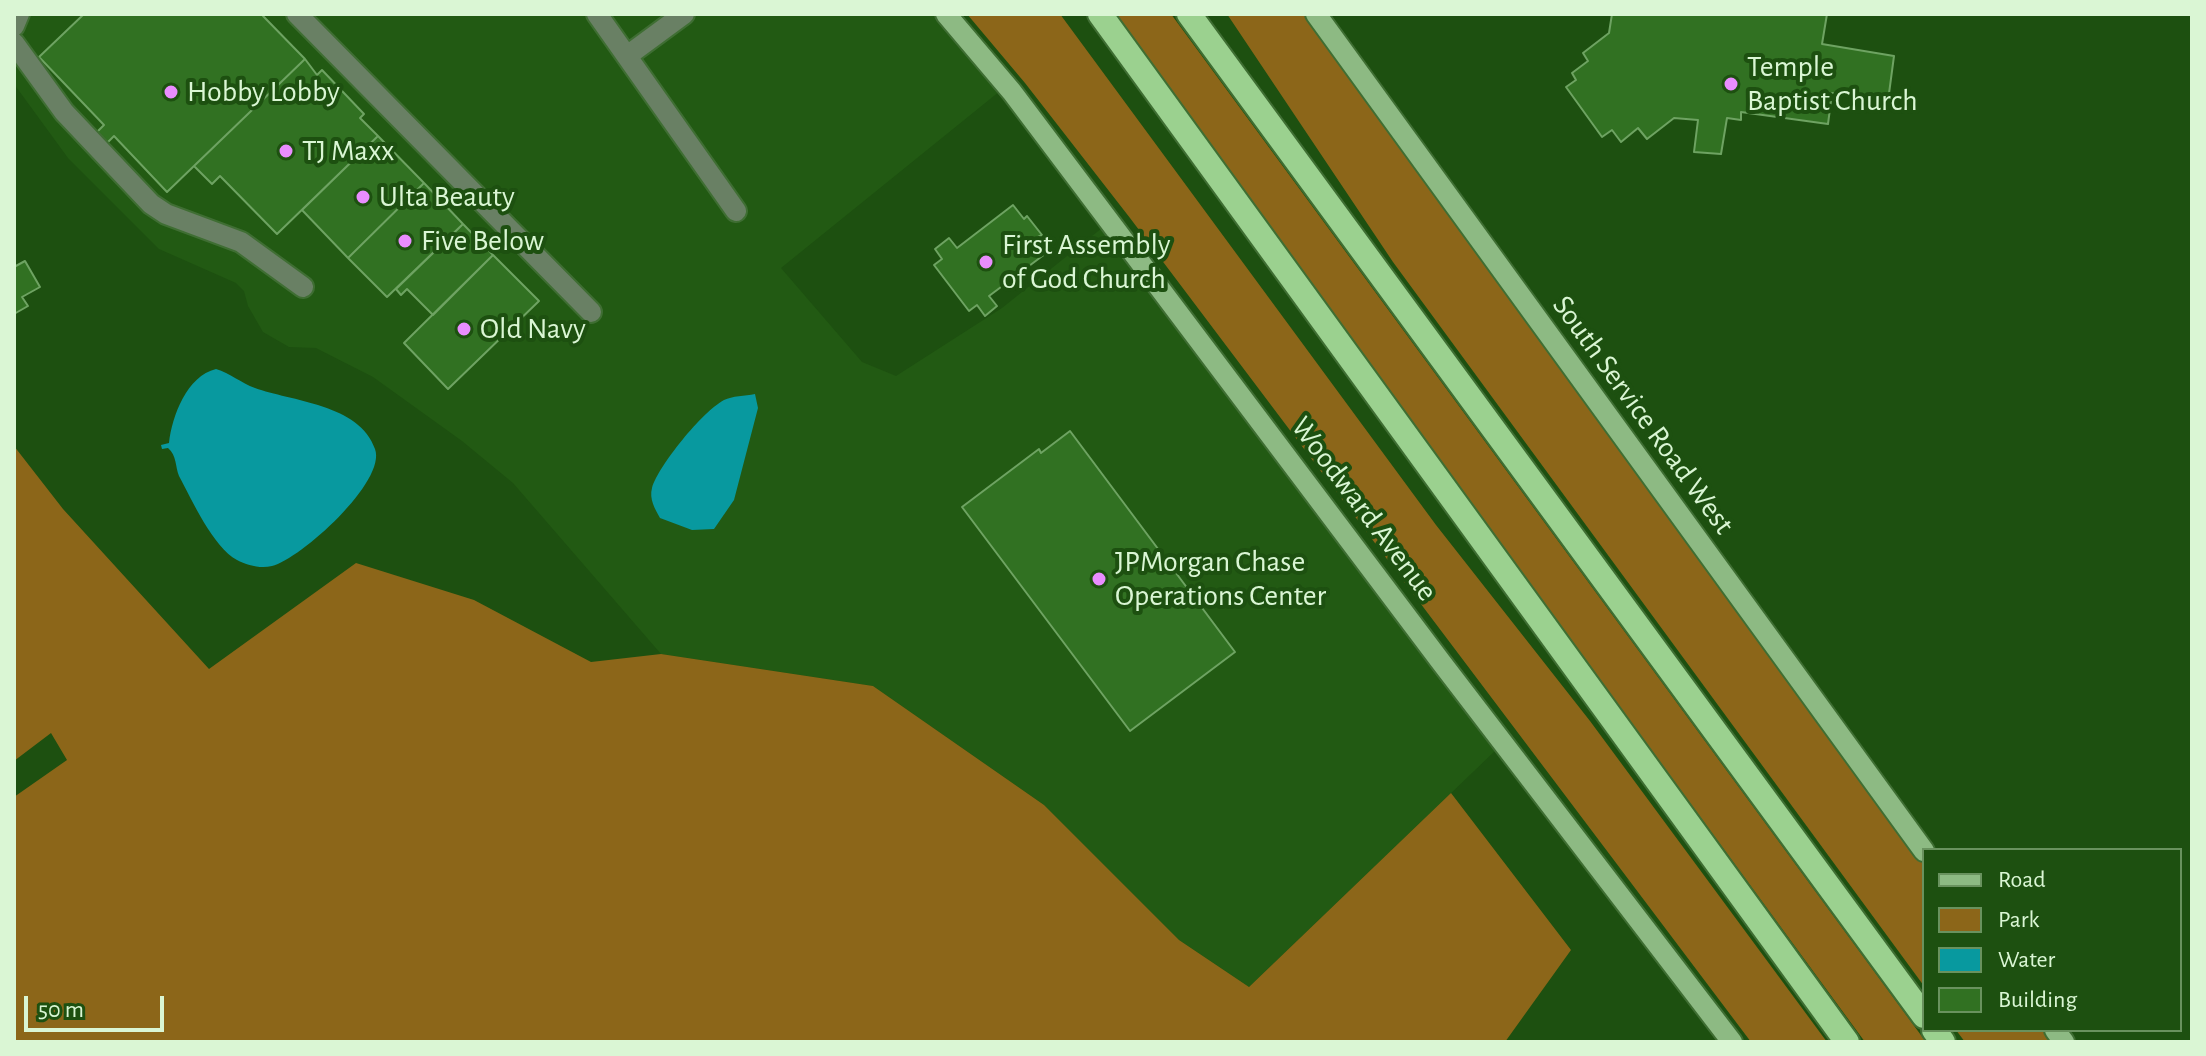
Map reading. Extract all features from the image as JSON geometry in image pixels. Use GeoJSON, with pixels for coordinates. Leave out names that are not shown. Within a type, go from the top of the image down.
{"type":"FeatureCollection","features":[{"type":"Feature","properties":{"kind":"highway"},"geometry":{"type":"LineString","coordinates":[[1100,14],[1847,1042]]}},
{"type":"Feature","properties":{"kind":"highway"},"geometry":{"type":"LineString","coordinates":[[1189,14],[1922,1013]]}},
{"type":"Feature","properties":{"kind":"highway"},"geometry":{"type":"LineString","coordinates":[[1203,14],[1242,87]]}},
{"type":"Feature","properties":{"kind":"main road","name":"Woodward Avenue"},"geometry":{"type":"LineString","coordinates":[[946,14],[1012,92],[1732,1042]]}},
{"type":"Feature","properties":{"kind":"main road","name":"South Service Road West"},"geometry":{"type":"LineString","coordinates":[[1316,14],[1922,848]]}},
{"type":"Feature","properties":{"kind":"lane"},"geometry":{"type":"LineString","coordinates":[[14,26],[19,14]]}},
{"type":"Feature","properties":{"kind":"lane"},"geometry":{"type":"LineString","coordinates":[[297,14],[591,312]]}},
{"type":"Feature","properties":{"kind":"lane"},"geometry":{"type":"LineString","coordinates":[[597,14],[736,211]]}},
{"type":"Feature","properties":{"kind":"lane"},"geometry":{"type":"LineString","coordinates":[[627,56],[684,14]]}},
{"type":"Feature","properties":{"kind":"lane"},"geometry":{"type":"LineString","coordinates":[[14,43],[72,121],[151,204],[166,214],[241,242],[303,287]]}},
{"type":"Feature","properties":{"kind":"shaded area"},"geometry":{"type":"Polygon","coordinates":[[[14,14],[934,14],[1000,91],[781,268],[862,362],[896,376],[1002,308],[1102,228],[1498,748],[1249,987],[1179,940],[1044,805],[873,686],[661,654],[513,483],[462,441],[373,377],[316,348],[289,347],[263,332],[248,306],[244,291],[236,283],[159,249],[68,158],[14,84],[14,14]]]}},
{"type":"Feature","properties":{"kind":"green space"},"geometry":{"type":"Polygon","coordinates":[[[967,14],[1060,14],[1436,525],[1590,721],[1827,1042],[1751,1042],[1130,218],[967,14]]]}},
{"type":"Feature","properties":{"kind":"green space"},"geometry":{"type":"Polygon","coordinates":[[[1112,14],[1171,14],[1926,1042],[1865,1042],[1112,14]]]}},
{"type":"Feature","properties":{"kind":"green space"},"geometry":{"type":"Polygon","coordinates":[[[1227,14],[1305,14],[1922,861],[1922,983],[1393,262],[1227,14]]]}},
{"type":"Feature","properties":{"kind":"green space"},"geometry":{"type":"Polygon","coordinates":[[[14,446],[63,509],[209,669],[356,563],[474,600],[591,662],[661,654],[873,686],[1044,805],[1179,940],[1249,987],[1451,793],[1571,950],[1505,1042],[14,1042],[14,797],[67,760],[51,733],[14,761],[14,446]]]}},
{"type":"Feature","properties":{"kind":"green space"},"geometry":{"type":"Polygon","coordinates":[[[1958,1032],[2046,1032],[2054,1042],[1965,1042],[1958,1032]]]}},
{"type":"Feature","properties":{"kind":"water"},"geometry":{"type":"Polygon","coordinates":[[[216,369],[255,388],[340,413],[367,434],[375,449],[375,463],[368,480],[339,517],[302,549],[272,566],[249,565],[228,554],[204,522],[179,476],[173,454],[168,448],[162,449],[161,445],[169,443],[178,410],[189,388],[206,373],[216,369]]]}},
{"type":"Feature","properties":{"kind":"water"},"geometry":{"type":"Polygon","coordinates":[[[755,394],[758,408],[734,500],[714,529],[692,530],[660,518],[651,492],[672,453],[715,406],[727,399],[755,394]]]}},
{"type":"Feature","properties":{"kind":"building","name":"Hobby Lobby"},"geometry":{"type":"Polygon","coordinates":[[[84,14],[264,14],[305,59],[167,192],[114,136],[105,145],[94,135],[104,125],[39,57],[84,14]]]}},
{"type":"Feature","properties":{"kind":"building","name":"Temple Baptist Church"},"geometry":{"type":"Polygon","coordinates":[[[1612,14],[1827,14],[1822,44],[1894,56],[1888,101],[1832,93],[1828,124],[1741,112],[1741,120],[1727,118],[1721,154],[1694,152],[1698,120],[1674,118],[1647,139],[1638,128],[1621,142],[1612,130],[1602,137],[1566,87],[1576,80],[1572,73],[1588,61],[1583,53],[1609,33],[1612,14]]]}},
{"type":"Feature","properties":{"kind":"building","name":"TJ Maxx"},"geometry":{"type":"Polygon","coordinates":[[[305,59],[317,75],[322,70],[364,114],[360,118],[378,136],[277,234],[220,176],[212,184],[194,166],[305,59]]]}},
{"type":"Feature","properties":{"kind":"building","name":"Ulta Beauty"},"geometry":{"type":"Polygon","coordinates":[[[378,136],[424,183],[348,258],[302,210],[378,136]]]}},
{"type":"Feature","properties":{"kind":"building","name":"Five Below"},"geometry":{"type":"Polygon","coordinates":[[[424,183],[463,224],[387,297],[348,258],[424,183]]]}},
{"type":"Feature","properties":{"kind":"building","name":"First Assembly of God Church"},"geometry":{"type":"Polygon","coordinates":[[[1013,205],[1024,219],[1027,216],[1042,235],[1038,237],[1049,251],[989,296],[997,306],[985,316],[977,305],[969,311],[934,265],[942,259],[935,249],[949,238],[957,248],[1013,205]]]}},
{"type":"Feature","properties":{"kind":"building"},"geometry":{"type":"Polygon","coordinates":[[[463,224],[493,255],[433,315],[407,289],[401,295],[396,289],[463,224]]]}},
{"type":"Feature","properties":{"kind":"building","name":"Old Navy"},"geometry":{"type":"Polygon","coordinates":[[[493,255],[539,301],[448,389],[404,343],[493,255]]]}},
{"type":"Feature","properties":{"kind":"building"},"geometry":{"type":"Polygon","coordinates":[[[25,261],[40,287],[22,297],[28,306],[14,314],[14,267],[25,261]]]}},
{"type":"Feature","properties":{"kind":"building","name":"JPMorgan Chase Operations Center"},"geometry":{"type":"Polygon","coordinates":[[[1070,431],[1235,652],[1130,731],[962,507],[1039,449],[1041,453],[1070,431]]]}},
{"type":"Feature","properties":{"kind":"place","name":"Temple Baptist Church"},"geometry":{"type":"Point","coordinates":[1731,84]}},
{"type":"Feature","properties":{"kind":"place","name":"Hobby Lobby"},"geometry":{"type":"Point","coordinates":[171,92]}},
{"type":"Feature","properties":{"kind":"place","name":"TJ Maxx"},"geometry":{"type":"Point","coordinates":[286,151]}},
{"type":"Feature","properties":{"kind":"place","name":"Ulta Beauty"},"geometry":{"type":"Point","coordinates":[363,197]}},
{"type":"Feature","properties":{"kind":"place","name":"Five Below"},"geometry":{"type":"Point","coordinates":[405,241]}},
{"type":"Feature","properties":{"kind":"place","name":"First Assembly of God Church"},"geometry":{"type":"Point","coordinates":[986,262]}},
{"type":"Feature","properties":{"kind":"place","name":"Old Navy"},"geometry":{"type":"Point","coordinates":[464,329]}},
{"type":"Feature","properties":{"kind":"place","name":"JPMorgan Chase Operations Center"},"geometry":{"type":"Point","coordinates":[1099,579]}}]}
